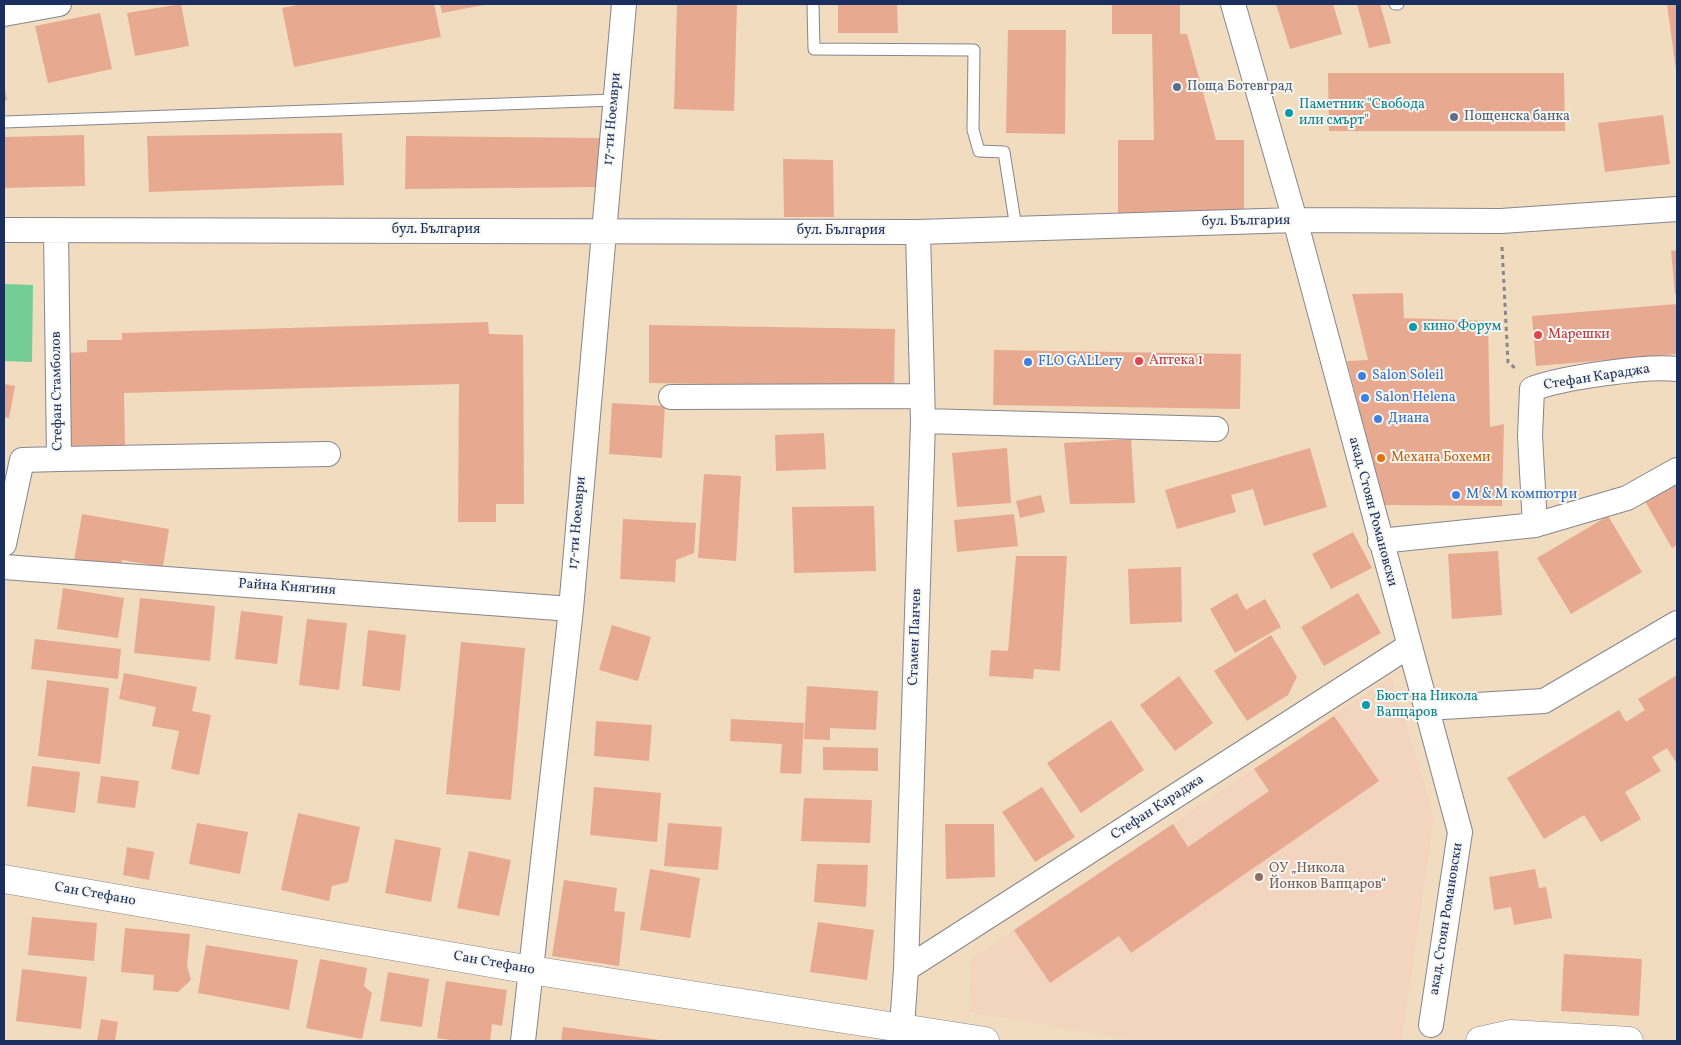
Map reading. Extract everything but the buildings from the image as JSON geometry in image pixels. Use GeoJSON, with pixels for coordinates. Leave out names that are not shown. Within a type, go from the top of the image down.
{"type":"FeatureCollection","features":[{"type":"Feature","properties":{"kind":"street"},"geometry":{"type":"LineString","coordinates":[[10,10],[59,4]]}},
{"type":"Feature","properties":{"kind":"street","name":"17-ти Ноември"},"geometry":{"type":"LineString","coordinates":[[523,1041],[571,609],[614,100],[624,4]]}},
{"type":"Feature","properties":{"kind":"street","name":"акад. Стоян Романовски"},"geometry":{"type":"LineString","coordinates":[[1233,4],[1295,220],[1325,338],[1460,832],[1431,1025]]}},
{"type":"Feature","properties":{"kind":"street","name":"бул. България"},"geometry":{"type":"LineString","coordinates":[[4,230],[918,232],[1295,220],[1501,221],[1677,209]]}},
{"type":"Feature","properties":{"kind":"street","name":"Стефан Стамболов"},"geometry":{"type":"LineString","coordinates":[[4,544],[22,460],[59,459],[56,230]]}},
{"type":"Feature","properties":{"kind":"street","name":"Стамен Панчев"},"geometry":{"type":"LineString","coordinates":[[902,1034],[906,969],[923,421],[918,232]]}},
{"type":"Feature","properties":{"kind":"street","name":"Стефан Караджа"},"geometry":{"type":"LineString","coordinates":[[1535,525],[1530,436],[1532,389],[1538,386],[1618,372],[1677,369]]}},
{"type":"Feature","properties":{"kind":"street"},"geometry":{"type":"LineString","coordinates":[[671,397],[921,396]]}},
{"type":"Feature","properties":{"kind":"street"},"geometry":{"type":"LineString","coordinates":[[923,421],[1216,429]]}},
{"type":"Feature","properties":{"kind":"street"},"geometry":{"type":"LineString","coordinates":[[59,459],[328,454]]}},
{"type":"Feature","properties":{"kind":"street"},"geometry":{"type":"LineString","coordinates":[[1380,541],[1535,525],[1627,498],[1677,470]]}},
{"type":"Feature","properties":{"kind":"street","name":"Райна Княгиня"},"geometry":{"type":"LineString","coordinates":[[4,567],[571,609]]}},
{"type":"Feature","properties":{"kind":"street"},"geometry":{"type":"LineString","coordinates":[[1426,708],[1544,700],[1677,623]]}},
{"type":"Feature","properties":{"kind":"street","name":"Стефан Караджа"},"geometry":{"type":"LineString","coordinates":[[906,969],[1409,646]]}},
{"type":"Feature","properties":{"kind":"street","name":"Сан Стефано"},"geometry":{"type":"LineString","coordinates":[[4,879],[902,1034],[985,1041]]}},
{"type":"Feature","properties":{"kind":"street"},"geometry":{"type":"LineString","coordinates":[[1480,1041],[1511,1034],[1629,1041]]}},
{"type":"Feature","properties":{"kind":"lane"},"geometry":{"type":"LineString","coordinates":[[813,4],[814,48],[974,50],[973,130],[980,151],[1004,152],[1016,228]]}},
{"type":"Feature","properties":{"kind":"lane"},"geometry":{"type":"LineString","coordinates":[[4,122],[614,100]]}},
{"type":"Feature","properties":{"kind":"path"},"geometry":{"type":"LineString","coordinates":[[1501,221],[1508,362],[1538,386]]}},
{"type":"Feature","properties":{"kind":"shaded area","name":"ОУ „Никола Йонков Вапцаров“"},"geometry":{"type":"Polygon","coordinates":[[[1391,677],[1434,816],[1402,1039],[1392,1041],[1138,1041],[969,1012],[971,959],[1391,677]]]}},
{"type":"Feature","properties":{"kind":"green space"},"geometry":{"type":"Polygon","coordinates":[[[4,284],[33,285],[32,362],[4,361],[4,284]]]}},
{"type":"Feature","properties":{"kind":"place","name":"Поща Ботевград"},"geometry":{"type":"Point","coordinates":[1177,87]}},
{"type":"Feature","properties":{"kind":"place","name":"Паметник \"Свобода или смърт\""},"geometry":{"type":"Point","coordinates":[1289,113]}},
{"type":"Feature","properties":{"kind":"place","name":"Пощенска банка"},"geometry":{"type":"Point","coordinates":[1454,117]}},
{"type":"Feature","properties":{"kind":"place","name":"кино Форум"},"geometry":{"type":"Point","coordinates":[1413,327]}},
{"type":"Feature","properties":{"kind":"place","name":"Марешки"},"geometry":{"type":"Point","coordinates":[1538,335]}},
{"type":"Feature","properties":{"kind":"place","name":"Аптека 1"},"geometry":{"type":"Point","coordinates":[1139,361]}},
{"type":"Feature","properties":{"kind":"place","name":"FLO GALLery"},"geometry":{"type":"Point","coordinates":[1028,362]}},
{"type":"Feature","properties":{"kind":"place","name":"Salon Soleil"},"geometry":{"type":"Point","coordinates":[1362,376]}},
{"type":"Feature","properties":{"kind":"place","name":"Salon Helena"},"geometry":{"type":"Point","coordinates":[1365,398]}},
{"type":"Feature","properties":{"kind":"place","name":"Диана"},"geometry":{"type":"Point","coordinates":[1378,419]}},
{"type":"Feature","properties":{"kind":"place","name":"Механа Бохеми"},"geometry":{"type":"Point","coordinates":[1381,458]}},
{"type":"Feature","properties":{"kind":"place","name":"М & М компютри"},"geometry":{"type":"Point","coordinates":[1456,495]}},
{"type":"Feature","properties":{"kind":"place","name":"Бюст на Никола Вапцаров"},"geometry":{"type":"Point","coordinates":[1366,705]}},
{"type":"Feature","properties":{"kind":"place","name":"ОУ „Никола Йонков Вапцаров“"},"geometry":{"type":"Point","coordinates":[1259,877]}}]}
